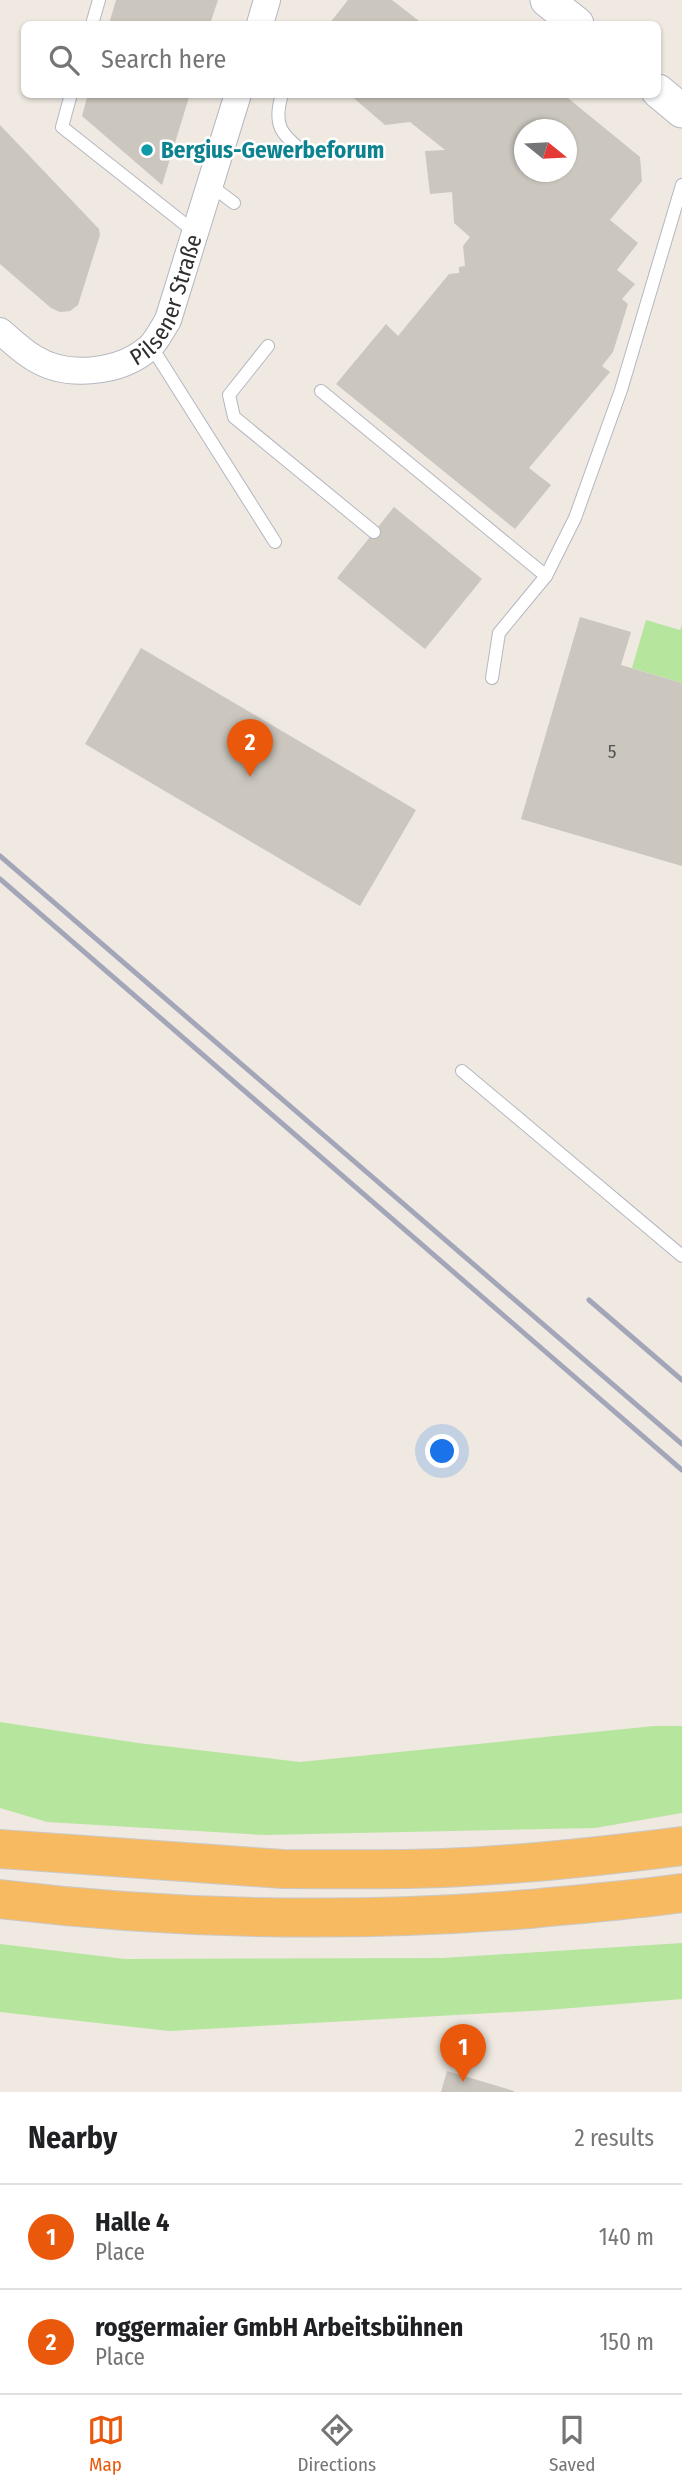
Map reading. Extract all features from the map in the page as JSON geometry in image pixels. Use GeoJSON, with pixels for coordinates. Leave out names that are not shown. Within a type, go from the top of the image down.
{"type":"FeatureCollection","features":[{"type":"Feature","properties":{"kind":"highway"},"geometry":{"type":"LineString","coordinates":[[0,1835],[66,1856]]}},
{"type":"Feature","properties":{"kind":"highway"},"geometry":{"type":"LineString","coordinates":[[0,1849],[66,1856],[283,1869],[444,1868],[604,1856],[682,1846]]}},
{"type":"Feature","properties":{"kind":"highway"},"geometry":{"type":"LineString","coordinates":[[0,1899],[80,1909],[236,1918],[436,1916],[682,1893]]}},
{"type":"Feature","properties":{"kind":"street"},"geometry":{"type":"LineString","coordinates":[[261,21],[267,0]]}},
{"type":"Feature","properties":{"kind":"street"},"geometry":{"type":"LineString","coordinates":[[547,0],[572,21]]}},
{"type":"Feature","properties":{"kind":"street"},"geometry":{"type":"LineString","coordinates":[[661,94],[682,111]]}},
{"type":"Feature","properties":{"kind":"street","name":"Pilsener Straße"},"geometry":{"type":"LineString","coordinates":[[0,331],[35,359],[62,369],[91,372],[127,361],[150,346],[168,320],[237,98]]}},
{"type":"Feature","properties":{"kind":"lane"},"geometry":{"type":"LineString","coordinates":[[93,21],[99,0]]}},
{"type":"Feature","properties":{"kind":"lane"},"geometry":{"type":"LineString","coordinates":[[70,98],[62,127],[195,233]]}},
{"type":"Feature","properties":{"kind":"lane"},"geometry":{"type":"LineString","coordinates":[[281,98],[277,110],[278,124],[284,134],[304,152]]}},
{"type":"Feature","properties":{"kind":"lane"},"geometry":{"type":"LineString","coordinates":[[492,678],[499,633],[546,576],[575,518],[621,390],[682,185]]}},
{"type":"Feature","properties":{"kind":"lane"},"geometry":{"type":"LineString","coordinates":[[210,186],[234,202]]}},
{"type":"Feature","properties":{"kind":"lane"},"geometry":{"type":"LineString","coordinates":[[150,346],[275,542]]}},
{"type":"Feature","properties":{"kind":"lane"},"geometry":{"type":"LineString","coordinates":[[268,346],[229,395],[234,417],[374,532]]}},
{"type":"Feature","properties":{"kind":"lane"},"geometry":{"type":"LineString","coordinates":[[321,391],[546,576]]}},
{"type":"Feature","properties":{"kind":"lane"},"geometry":{"type":"LineString","coordinates":[[462,1071],[682,1256]]}},
{"type":"Feature","properties":{"kind":"green space"},"geometry":{"type":"Polygon","coordinates":[[[646,620],[680,630],[682,624],[682,683],[632,668],[646,620]]]}},
{"type":"Feature","properties":{"kind":"green space"},"geometry":{"type":"Polygon","coordinates":[[[0,1722],[138,1743],[300,1762],[654,1726],[682,1726],[682,1813],[595,1828],[264,1835],[47,1822],[0,1808],[0,1722]]]}},
{"type":"Feature","properties":{"kind":"green space"},"geometry":{"type":"Polygon","coordinates":[[[682,1943],[682,1999],[547,2010],[169,2031],[0,2012],[0,1944],[125,1959],[442,1958],[682,1943]]]}},
{"type":"Feature","properties":{"kind":"building"},"geometry":{"type":"Polygon","coordinates":[[[116,0],[218,0],[211,21],[110,21],[116,0]]]}},
{"type":"Feature","properties":{"kind":"building"},"geometry":{"type":"Polygon","coordinates":[[[348,0],[392,0],[419,21],[331,21],[348,0]]]}},
{"type":"Feature","properties":{"kind":"building","name":"Bergius-Gewerbeforum"},"geometry":{"type":"Polygon","coordinates":[[[87,98],[189,98],[162,185],[82,116],[87,98]]]}},
{"type":"Feature","properties":{"kind":"building"},"geometry":{"type":"Polygon","coordinates":[[[354,98],[568,98],[640,157],[642,181],[610,220],[638,243],[617,270],[635,284],[622,299],[628,304],[613,352],[602,366],[610,372],[529,468],[551,485],[515,529],[336,384],[386,324],[398,336],[449,274],[459,273],[459,267],[465,266],[463,246],[470,237],[454,223],[452,192],[430,194],[425,151],[445,150],[410,122],[385,125],[354,98]]]}},
{"type":"Feature","properties":{"kind":"building"},"geometry":{"type":"Polygon","coordinates":[[[0,125],[99,229],[100,235],[78,305],[70,311],[60,312],[51,308],[0,264],[0,125]]]}},
{"type":"Feature","properties":{"kind":"building"},"geometry":{"type":"Polygon","coordinates":[[[394,507],[482,579],[425,649],[337,578],[394,507]]]}},
{"type":"Feature","properties":{"kind":"building"},"geometry":{"type":"Polygon","coordinates":[[[580,617],[631,632],[621,665],[682,683],[682,866],[521,819],[580,617]]]}},
{"type":"Feature","properties":{"kind":"building"},"geometry":{"type":"Polygon","coordinates":[[[141,648],[416,810],[360,906],[85,744],[141,648]]]}},
{"type":"Feature","properties":{"kind":"building"},"geometry":{"type":"Polygon","coordinates":[[[447,2071],[514,2091],[514,2092],[441,2092],[447,2071]]]}},
{"type":"Feature","properties":{"kind":"railway"},"geometry":{"type":"LineString","coordinates":[[0,856],[682,1444]]}},
{"type":"Feature","properties":{"kind":"railway"},"geometry":{"type":"LineString","coordinates":[[0,879],[682,1470]]}},
{"type":"Feature","properties":{"kind":"railway"},"geometry":{"type":"LineString","coordinates":[[589,1300],[682,1380]]}},
{"type":"Feature","properties":{"kind":"place","name":"Bergius-Gewerbeforum"},"geometry":{"type":"Point","coordinates":[147,150]}},
{"type":"Feature","properties":{"kind":"place","name":"roggermaier GmbH Arbeitsbühnen"},"geometry":{"type":"Point","coordinates":[250,777]}},
{"type":"Feature","properties":{"kind":"place","name":"Halle 4"},"geometry":{"type":"Point","coordinates":[463,2082]}}]}
